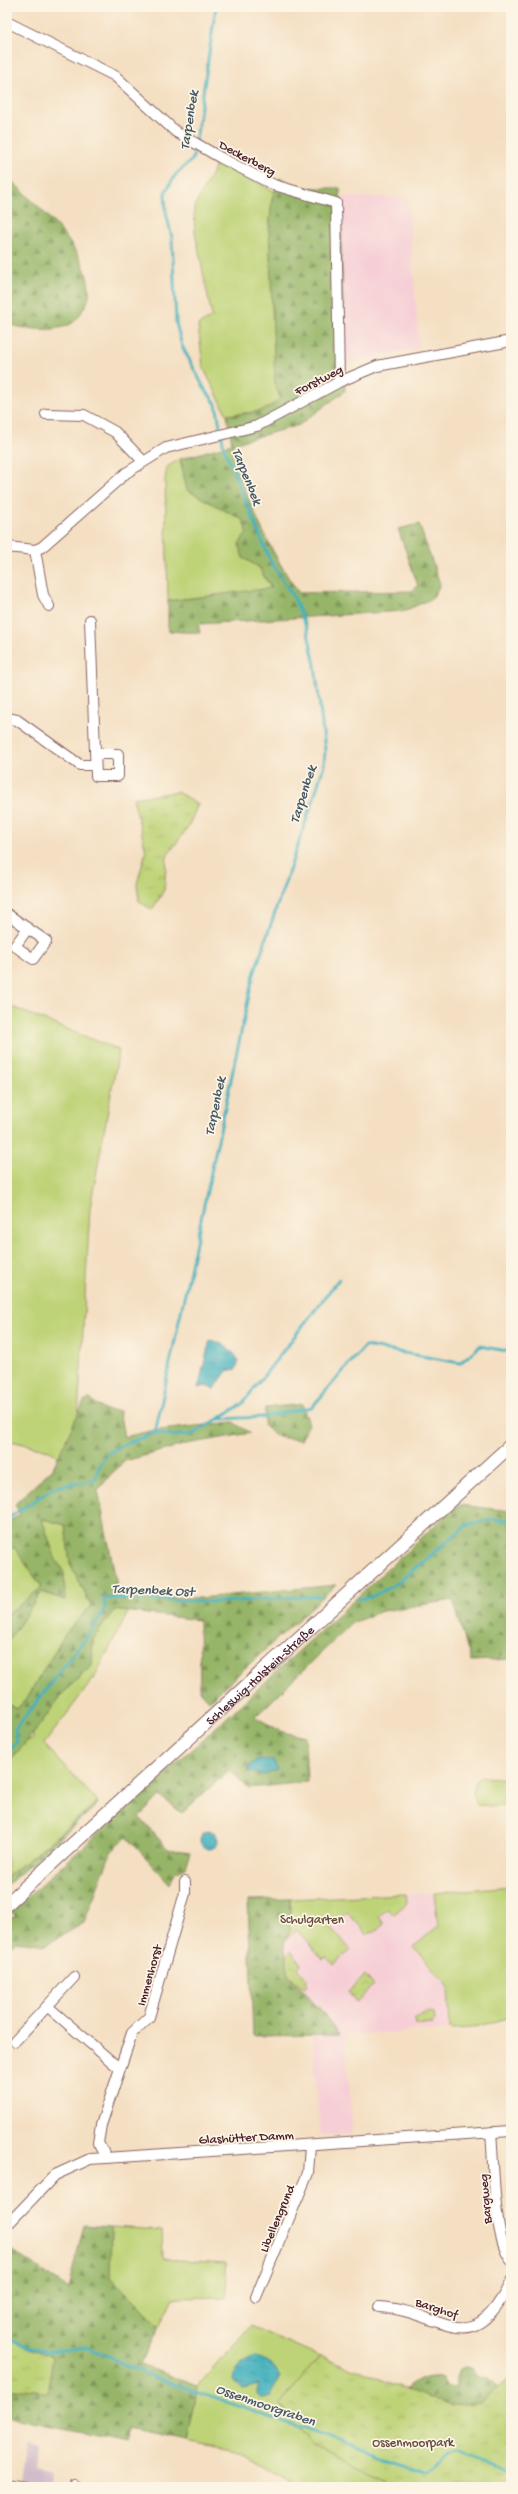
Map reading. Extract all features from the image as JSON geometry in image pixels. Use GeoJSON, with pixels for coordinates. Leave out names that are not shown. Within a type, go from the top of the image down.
{"type":"FeatureCollection","features":[{"type":"Feature","properties":{"kind":"main road","name":"Schleswig-Holstein-Straße"},"geometry":{"type":"LineString","coordinates":[[7,1904],[511,1445]]}},
{"type":"Feature","properties":{"kind":"street","name":"Deckerberg"},"geometry":{"type":"LineString","coordinates":[[7,22],[115,76],[176,132],[190,140],[274,185],[336,203],[339,382]]}},
{"type":"Feature","properties":{"kind":"street","name":"Forstweg"},"geometry":{"type":"LineString","coordinates":[[35,550],[49,543],[142,460],[166,448],[258,426],[339,382],[377,366],[511,341]]}},
{"type":"Feature","properties":{"kind":"street"},"geometry":{"type":"LineString","coordinates":[[46,414],[84,415],[115,432],[142,460]]}},
{"type":"Feature","properties":{"kind":"street"},"geometry":{"type":"LineString","coordinates":[[7,547],[35,550],[43,595],[49,606]]}},
{"type":"Feature","properties":{"kind":"street"},"geometry":{"type":"LineString","coordinates":[[90,620],[95,765],[96,776],[118,776],[118,754],[95,754]]}},
{"type":"Feature","properties":{"kind":"street"},"geometry":{"type":"LineString","coordinates":[[7,718],[17,720],[80,765],[95,765]]}},
{"type":"Feature","properties":{"kind":"street"},"geometry":{"type":"LineString","coordinates":[[7,914],[28,928]]}},
{"type":"Feature","properties":{"kind":"street","name":"Immenhorst"},"geometry":{"type":"LineString","coordinates":[[106,2157],[98,2143],[101,2125],[132,2032],[149,2017],[185,1893],[185,1882]]}},
{"type":"Feature","properties":{"kind":"street"},"geometry":{"type":"LineString","coordinates":[[15,2041],[74,1977]]}},
{"type":"Feature","properties":{"kind":"street"},"geometry":{"type":"LineString","coordinates":[[47,2006],[120,2068]]}},
{"type":"Feature","properties":{"kind":"street","name":"Glashütter Damm"},"geometry":{"type":"LineString","coordinates":[[7,2225],[55,2175],[74,2165],[106,2157],[310,2146],[384,2138],[511,2131]]}},
{"type":"Feature","properties":{"kind":"street","name":"Bargweg"},"geometry":{"type":"LineString","coordinates":[[491,2132],[500,2236],[506,2255],[511,2260]]}},
{"type":"Feature","properties":{"kind":"street","name":"Libellengrund"},"geometry":{"type":"LineString","coordinates":[[256,2297],[308,2173],[310,2146]]}},
{"type":"Feature","properties":{"kind":"street","name":"Barghof"},"geometry":{"type":"LineString","coordinates":[[379,2307],[399,2308],[453,2328],[466,2328],[482,2321],[493,2313],[511,2281]]}},
{"type":"Feature","properties":{"kind":"street"},"geometry":{"type":"LineString","coordinates":[[7,2484],[28,2487]]}},
{"type":"Feature","properties":{"kind":"shaded area"},"geometry":{"type":"Polygon","coordinates":[[[339,197],[408,197],[419,348],[344,364],[339,197]]]}},
{"type":"Feature","properties":{"kind":"shaded area"},"geometry":{"type":"Polygon","coordinates":[[[511,1886],[511,2017],[472,2028],[345,2035],[353,2133],[320,2135],[312,2035],[253,2036],[248,1900],[434,1893],[511,1886]]]}},
{"type":"Feature","properties":{"kind":"shaded area"},"geometry":{"type":"Polygon","coordinates":[[[27,2443],[38,2445],[36,2468],[53,2472],[52,2487],[21,2482],[27,2443]]]}},
{"type":"Feature","properties":{"kind":"green space"},"geometry":{"type":"Polygon","coordinates":[[[217,163],[282,195],[289,401],[262,411],[227,415],[203,367],[198,325],[212,317],[195,232],[194,208],[217,163]]]}},
{"type":"Feature","properties":{"kind":"green space"},"geometry":{"type":"Polygon","coordinates":[[[7,176],[47,215],[60,230],[82,263],[88,280],[89,297],[79,316],[73,322],[65,326],[56,329],[35,329],[7,324],[7,176]]]}},
{"type":"Feature","properties":{"kind":"green space"},"geometry":{"type":"Polygon","coordinates":[[[280,178],[298,188],[340,188],[345,391],[299,425],[232,444],[227,415],[256,412],[268,408],[280,398],[275,384],[269,230],[272,198],[280,178]]]}},
{"type":"Feature","properties":{"kind":"green space"},"geometry":{"type":"Polygon","coordinates":[[[232,444],[242,481],[258,522],[288,578],[299,593],[412,591],[418,586],[398,529],[419,524],[440,584],[433,598],[404,611],[198,624],[200,633],[168,631],[168,601],[271,588],[259,567],[243,558],[239,544],[247,533],[243,520],[187,490],[180,459],[232,444]]]}},
{"type":"Feature","properties":{"kind":"green space"},"geometry":{"type":"Polygon","coordinates":[[[180,459],[187,490],[243,520],[247,533],[243,558],[259,567],[271,589],[168,601],[165,479],[167,467],[180,459]]]}},
{"type":"Feature","properties":{"kind":"green space"},"geometry":{"type":"Polygon","coordinates":[[[177,792],[198,804],[188,827],[167,856],[164,890],[152,910],[139,901],[137,884],[146,851],[133,798],[177,792]]]}},
{"type":"Feature","properties":{"kind":"green space"},"geometry":{"type":"Polygon","coordinates":[[[7,1005],[119,1050],[90,1208],[77,1435],[71,1467],[49,1450],[7,1440],[7,1005]]]}},
{"type":"Feature","properties":{"kind":"green space"},"geometry":{"type":"Polygon","coordinates":[[[90,1399],[104,1410],[119,1411],[124,1437],[150,1431],[233,1422],[250,1433],[187,1444],[125,1461],[110,1475],[98,1491],[119,1595],[200,1598],[336,1585],[209,1701],[200,1691],[199,1620],[114,1610],[93,1639],[92,1665],[62,1694],[33,1734],[7,1764],[7,1703],[17,1709],[26,1699],[66,1633],[91,1606],[70,1563],[65,1525],[42,1519],[55,1558],[64,1573],[65,1600],[42,1592],[7,1642],[7,1615],[42,1587],[14,1547],[7,1551],[7,1522],[20,1515],[15,1504],[53,1468],[84,1401],[90,1399]]]}},
{"type":"Feature","properties":{"kind":"green space"},"geometry":{"type":"Polygon","coordinates":[[[302,1404],[309,1424],[301,1440],[278,1437],[264,1425],[265,1408],[302,1404]]]}},
{"type":"Feature","properties":{"kind":"green space"},"geometry":{"type":"Polygon","coordinates":[[[460,1505],[511,1511],[511,1659],[471,1661],[453,1600],[382,1611],[352,1623],[255,1717],[283,1732],[305,1737],[307,1782],[248,1788],[229,1770],[182,1813],[160,1796],[139,1817],[168,1849],[191,1852],[186,1867],[175,1872],[170,1884],[127,1837],[111,1852],[84,1923],[46,1945],[16,1941],[7,1950],[7,1920],[15,1916],[11,1912],[222,1722],[443,1518],[460,1505]]]}},
{"type":"Feature","properties":{"kind":"green space"},"geometry":{"type":"Polygon","coordinates":[[[41,1518],[65,1525],[70,1563],[91,1606],[66,1633],[26,1699],[17,1709],[7,1703],[7,1642],[42,1592],[64,1600],[64,1573],[55,1558],[41,1518]]]}},
{"type":"Feature","properties":{"kind":"green space"},"geometry":{"type":"Polygon","coordinates":[[[14,1547],[42,1587],[7,1615],[7,1551],[14,1547]]]}},
{"type":"Feature","properties":{"kind":"green space"},"geometry":{"type":"Polygon","coordinates":[[[114,1610],[128,1612],[94,1678],[44,1744],[98,1802],[7,1877],[7,1764],[27,1741],[33,1739],[33,1734],[62,1694],[92,1665],[93,1639],[114,1610]]]}},
{"type":"Feature","properties":{"kind":"green space"},"geometry":{"type":"Polygon","coordinates":[[[483,1777],[511,1779],[511,1807],[477,1805],[473,1795],[474,1789],[477,1779],[483,1777]]]}},
{"type":"Feature","properties":{"kind":"green space"},"geometry":{"type":"Polygon","coordinates":[[[98,1802],[96,1806],[7,1885],[7,1877],[98,1802]]]}},
{"type":"Feature","properties":{"kind":"green space"},"geometry":{"type":"Polygon","coordinates":[[[511,1886],[511,2017],[472,2028],[450,2029],[448,1986],[414,1947],[438,1926],[434,1893],[511,1886]]]}},
{"type":"Feature","properties":{"kind":"green space","name":"Schulgarten"},"geometry":{"type":"Polygon","coordinates":[[[406,1894],[407,1903],[393,1915],[388,1909],[379,1916],[384,1923],[373,1933],[371,1931],[368,1935],[347,1912],[330,1927],[351,1950],[334,1965],[326,1957],[323,1959],[297,1930],[285,1940],[290,1929],[290,1899],[406,1894]]]}},
{"type":"Feature","properties":{"kind":"green space"},"geometry":{"type":"Polygon","coordinates":[[[290,1899],[290,1929],[284,1944],[289,1976],[318,2006],[339,2035],[253,2036],[248,1900],[290,1899]]]}},
{"type":"Feature","properties":{"kind":"green space"},"geometry":{"type":"Polygon","coordinates":[[[291,1951],[301,1964],[298,1968],[308,1979],[306,1981],[308,1985],[304,1988],[289,1976],[286,1956],[291,1951]]]}},
{"type":"Feature","properties":{"kind":"green space"},"geometry":{"type":"Polygon","coordinates":[[[365,1976],[374,1985],[356,2002],[348,1992],[365,1976]]]}},
{"type":"Feature","properties":{"kind":"green space"},"geometry":{"type":"Polygon","coordinates":[[[426,2012],[434,2014],[435,2021],[432,2024],[416,2025],[415,2018],[426,2012]]]}},
{"type":"Feature","properties":{"kind":"green space"},"geometry":{"type":"Polygon","coordinates":[[[84,2225],[111,2227],[110,2277],[159,2327],[140,2365],[198,2386],[187,2441],[128,2429],[127,2441],[7,2417],[7,2388],[47,2392],[53,2357],[7,2340],[7,2247],[68,2289],[84,2225]]]}},
{"type":"Feature","properties":{"kind":"green space"},"geometry":{"type":"Polygon","coordinates":[[[111,2227],[162,2230],[163,2259],[226,2263],[227,2297],[173,2298],[159,2327],[109,2277],[111,2227]]]}},
{"type":"Feature","properties":{"kind":"green space"},"geometry":{"type":"Polygon","coordinates":[[[250,2326],[320,2356],[280,2405],[312,2446],[386,2478],[386,2487],[302,2487],[244,2453],[187,2441],[198,2386],[250,2326]]]}},
{"type":"Feature","properties":{"kind":"green space"},"geometry":{"type":"Polygon","coordinates":[[[7,2340],[53,2357],[47,2392],[7,2388],[7,2340]]]}},
{"type":"Feature","properties":{"kind":"green space","name":"Ossenmoorpark"},"geometry":{"type":"Polygon","coordinates":[[[320,2356],[450,2406],[482,2402],[511,2376],[511,2487],[386,2487],[386,2478],[312,2446],[280,2405],[320,2356]]]}},
{"type":"Feature","properties":{"kind":"green space"},"geometry":{"type":"Polygon","coordinates":[[[467,2366],[472,2368],[477,2377],[488,2378],[499,2387],[482,2402],[450,2406],[406,2389],[418,2381],[437,2377],[442,2377],[447,2387],[456,2388],[456,2377],[460,2369],[467,2366]]]}},
{"type":"Feature","properties":{"kind":"water"},"geometry":{"type":"Polygon","coordinates":[[[210,1340],[227,1347],[239,1361],[236,1369],[227,1371],[214,1389],[205,1386],[198,1388],[210,1340]]]}},
{"type":"Feature","properties":{"kind":"water"},"geometry":{"type":"Polygon","coordinates":[[[258,1759],[274,1761],[277,1770],[264,1775],[248,1771],[249,1766],[258,1759]]]}},
{"type":"Feature","properties":{"kind":"water"},"geometry":{"type":"Polygon","coordinates":[[[209,1831],[215,1834],[218,1840],[215,1846],[209,1849],[203,1846],[200,1840],[203,1834],[209,1831]]]}},
{"type":"Feature","properties":{"kind":"water"},"geometry":{"type":"Polygon","coordinates":[[[255,2357],[270,2363],[280,2376],[271,2397],[262,2398],[256,2394],[259,2385],[243,2389],[233,2382],[237,2369],[246,2361],[255,2357]]]}},
{"type":"Feature","properties":{"kind":"waterway","name":"Tarpenbek"},"geometry":{"type":"LineString","coordinates":[[7,1519],[55,1487],[95,1480],[98,1469],[109,1453],[125,1444],[155,1433],[253,977],[324,765],[325,750],[315,665],[307,629],[294,598],[270,560],[224,448],[216,404],[204,388],[182,346],[176,323],[172,238],[166,212],[165,193],[176,174],[193,159],[216,7]]}},
{"type":"Feature","properties":{"kind":"waterway"},"geometry":{"type":"LineString","coordinates":[[155,1433],[169,1436],[194,1434],[242,1404],[339,1279]]}},
{"type":"Feature","properties":{"kind":"waterway"},"geometry":{"type":"LineString","coordinates":[[218,1419],[261,1417],[312,1407],[365,1346],[460,1363],[480,1346],[511,1352]]}},
{"type":"Feature","properties":{"kind":"waterway","name":"Tarpenbek Ost"},"geometry":{"type":"LineString","coordinates":[[359,1599],[371,1597],[396,1584],[467,1525],[487,1520],[511,1520]]}},
{"type":"Feature","properties":{"kind":"waterway","name":"Tarpenbek Ost"},"geometry":{"type":"LineString","coordinates":[[7,1753],[17,1742],[15,1730],[91,1631],[105,1608],[104,1598],[220,1602],[319,1596]]}},
{"type":"Feature","properties":{"kind":"waterway","name":"Ossenmoorgraben"},"geometry":{"type":"LineString","coordinates":[[7,2338],[20,2344],[49,2352],[88,2347],[153,2377],[429,2472],[451,2452],[458,2451],[511,2475]]}}]}
